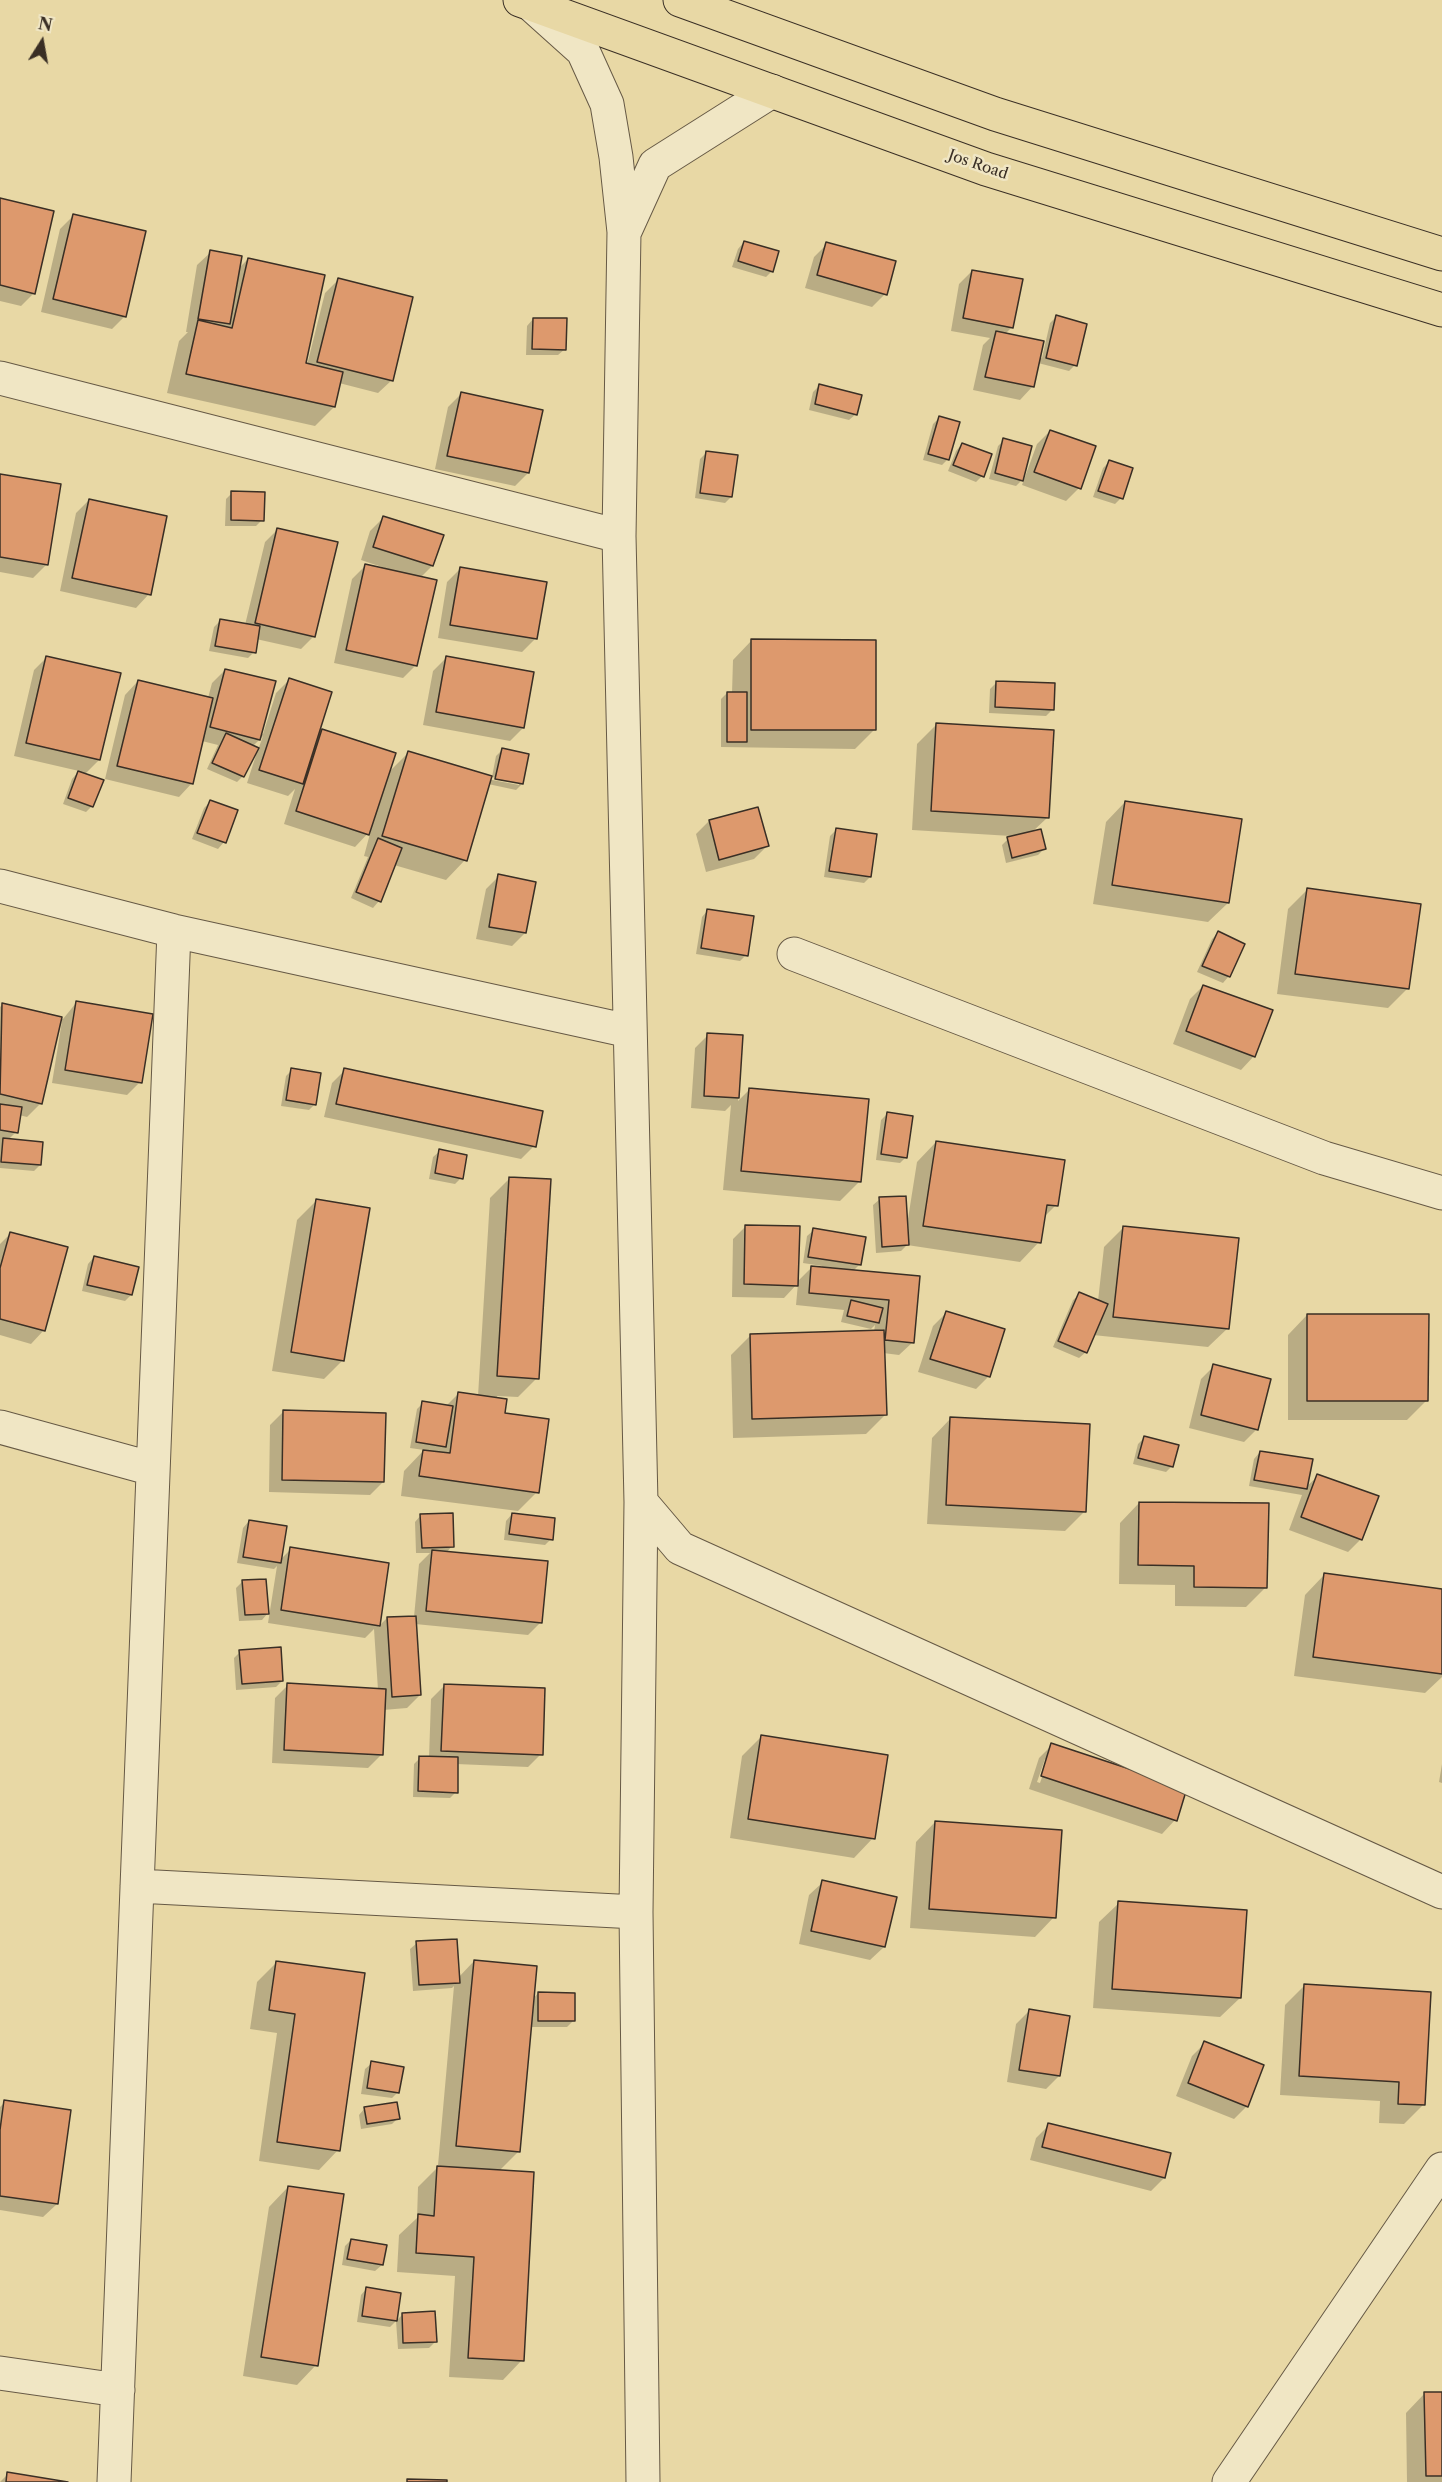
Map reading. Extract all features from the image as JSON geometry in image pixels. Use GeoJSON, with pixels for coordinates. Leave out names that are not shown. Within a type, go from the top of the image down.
{"type":"FeatureCollection","features":[{"type":"Feature","properties":{"kind":"highway"},"geometry":{"type":"LineString","coordinates":[[680,0],[995,114],[1442,254]]}},
{"type":"Feature","properties":{"kind":"highway","name":"Jos Road"},"geometry":{"type":"LineString","coordinates":[[527,3],[986,169],[1442,310]]}},
{"type":"Feature","properties":{"kind":"street"},"geometry":{"type":"LineString","coordinates":[[527,3],[583,51],[607,104],[616,157],[624,232],[619,536],[641,1502],[636,1912],[643,2482]]}},
{"type":"Feature","properties":{"kind":"street"},"geometry":{"type":"LineString","coordinates":[[624,232],[655,165],[772,91]]}},
{"type":"Feature","properties":{"kind":"street"},"geometry":{"type":"LineString","coordinates":[[0,378],[619,536]]}},
{"type":"Feature","properties":{"kind":"street"},"geometry":{"type":"LineString","coordinates":[[0,886],[174,931],[629,1031]]}},
{"type":"Feature","properties":{"kind":"street"},"geometry":{"type":"LineString","coordinates":[[114,2482],[174,931]]}},
{"type":"Feature","properties":{"kind":"street"},"geometry":{"type":"LineString","coordinates":[[794,954],[1324,1158],[1442,1193]]}},
{"type":"Feature","properties":{"kind":"street"},"geometry":{"type":"LineString","coordinates":[[0,1427],[153,1469]]}},
{"type":"Feature","properties":{"kind":"street"},"geometry":{"type":"LineString","coordinates":[[641,1502],[680,1548],[1442,1892]]}},
{"type":"Feature","properties":{"kind":"street"},"geometry":{"type":"LineString","coordinates":[[137,1886],[636,1912]]}},
{"type":"Feature","properties":{"kind":"street"},"geometry":{"type":"LineString","coordinates":[[1229,2482],[1437,2189]]}},
{"type":"Feature","properties":{"kind":"street"},"geometry":{"type":"LineString","coordinates":[[0,2373],[118,2390]]}},
{"type":"Feature","properties":{"kind":"building"},"geometry":{"type":"Polygon","coordinates":[[[0,198],[54,211],[35,294],[0,285],[0,198]]]}},
{"type":"Feature","properties":{"kind":"building"},"geometry":{"type":"Polygon","coordinates":[[[73,214],[146,231],[126,317],[53,299],[73,214]]]}},
{"type":"Feature","properties":{"kind":"building"},"geometry":{"type":"Polygon","coordinates":[[[744,241],[779,251],[773,272],[738,261],[744,241]]]}},
{"type":"Feature","properties":{"kind":"building"},"geometry":{"type":"Polygon","coordinates":[[[826,242],[896,261],[887,295],[817,275],[826,242]]]}},
{"type":"Feature","properties":{"kind":"building"},"geometry":{"type":"Polygon","coordinates":[[[210,250],[242,256],[230,324],[198,319],[210,250]]]}},
{"type":"Feature","properties":{"kind":"building"},"geometry":{"type":"Polygon","coordinates":[[[248,258],[325,275],[306,363],[343,372],[335,407],[186,374],[198,320],[232,328],[248,258]]]}},
{"type":"Feature","properties":{"kind":"building"},"geometry":{"type":"Polygon","coordinates":[[[972,270],[1023,279],[1013,328],[963,318],[972,270]]]}},
{"type":"Feature","properties":{"kind":"building"},"geometry":{"type":"Polygon","coordinates":[[[338,278],[413,297],[393,381],[317,362],[338,278]]]}},
{"type":"Feature","properties":{"kind":"building"},"geometry":{"type":"Polygon","coordinates":[[[1056,315],[1087,324],[1077,366],[1046,358],[1056,315]]]}},
{"type":"Feature","properties":{"kind":"building"},"geometry":{"type":"Polygon","coordinates":[[[533,318],[567,318],[566,350],[532,349],[533,318]]]}},
{"type":"Feature","properties":{"kind":"building"},"geometry":{"type":"Polygon","coordinates":[[[996,331],[1044,341],[1034,387],[985,377],[996,331]]]}},
{"type":"Feature","properties":{"kind":"building"},"geometry":{"type":"Polygon","coordinates":[[[819,384],[862,395],[857,415],[815,404],[819,384]]]}},
{"type":"Feature","properties":{"kind":"building"},"geometry":{"type":"Polygon","coordinates":[[[461,392],[543,410],[529,473],[447,456],[461,392]]]}},
{"type":"Feature","properties":{"kind":"building"},"geometry":{"type":"Polygon","coordinates":[[[939,416],[960,422],[949,460],[928,454],[939,416]]]}},
{"type":"Feature","properties":{"kind":"building"},"geometry":{"type":"Polygon","coordinates":[[[1050,430],[1096,446],[1081,489],[1034,472],[1050,430]]]}},
{"type":"Feature","properties":{"kind":"building"},"geometry":{"type":"Polygon","coordinates":[[[1003,438],[1032,446],[1023,481],[995,473],[1003,438]]]}},
{"type":"Feature","properties":{"kind":"building"},"geometry":{"type":"Polygon","coordinates":[[[962,443],[992,454],[984,477],[953,465],[962,443]]]}},
{"type":"Feature","properties":{"kind":"building"},"geometry":{"type":"Polygon","coordinates":[[[706,451],[738,455],[732,497],[700,493],[706,451]]]}},
{"type":"Feature","properties":{"kind":"building"},"geometry":{"type":"Polygon","coordinates":[[[1109,460],[1133,468],[1123,499],[1098,491],[1109,460]]]}},
{"type":"Feature","properties":{"kind":"building"},"geometry":{"type":"Polygon","coordinates":[[[0,474],[61,484],[48,565],[0,557],[0,474]]]}},
{"type":"Feature","properties":{"kind":"building"},"geometry":{"type":"Polygon","coordinates":[[[231,491],[265,492],[264,521],[231,520],[231,491]]]}},
{"type":"Feature","properties":{"kind":"building"},"geometry":{"type":"Polygon","coordinates":[[[89,499],[167,516],[151,595],[72,578],[89,499]]]}},
{"type":"Feature","properties":{"kind":"building"},"geometry":{"type":"Polygon","coordinates":[[[383,516],[444,535],[433,566],[373,547],[383,516]]]}},
{"type":"Feature","properties":{"kind":"building"},"geometry":{"type":"Polygon","coordinates":[[[277,528],[338,542],[315,637],[255,623],[277,528]]]}},
{"type":"Feature","properties":{"kind":"building"},"geometry":{"type":"Polygon","coordinates":[[[365,564],[437,580],[417,666],[346,650],[365,564]]]}},
{"type":"Feature","properties":{"kind":"building"},"geometry":{"type":"Polygon","coordinates":[[[460,567],[547,582],[537,639],[450,625],[460,567]]]}},
{"type":"Feature","properties":{"kind":"building"},"geometry":{"type":"Polygon","coordinates":[[[220,619],[260,626],[256,653],[215,646],[220,619]]]}},
{"type":"Feature","properties":{"kind":"building"},"geometry":{"type":"Polygon","coordinates":[[[751,639],[876,640],[876,730],[751,730],[751,639]]]}},
{"type":"Feature","properties":{"kind":"building"},"geometry":{"type":"Polygon","coordinates":[[[46,656],[121,673],[100,760],[26,743],[46,656]]]}},
{"type":"Feature","properties":{"kind":"building"},"geometry":{"type":"Polygon","coordinates":[[[446,656],[534,672],[524,728],[436,712],[446,656]]]}},
{"type":"Feature","properties":{"kind":"building"},"geometry":{"type":"Polygon","coordinates":[[[225,669],[276,681],[260,740],[210,727],[225,669]]]}},
{"type":"Feature","properties":{"kind":"building"},"geometry":{"type":"Polygon","coordinates":[[[289,678],[332,692],[303,784],[259,770],[289,678]]]}},
{"type":"Feature","properties":{"kind":"building"},"geometry":{"type":"Polygon","coordinates":[[[138,680],[213,698],[193,784],[117,766],[138,680]]]}},
{"type":"Feature","properties":{"kind":"building"},"geometry":{"type":"Polygon","coordinates":[[[996,681],[1055,683],[1054,710],[995,707],[996,681]]]}},
{"type":"Feature","properties":{"kind":"building"},"geometry":{"type":"Polygon","coordinates":[[[727,692],[747,692],[747,742],[727,742],[727,692]]]}},
{"type":"Feature","properties":{"kind":"building"},"geometry":{"type":"Polygon","coordinates":[[[936,723],[1054,730],[1049,818],[931,811],[936,723]]]}},
{"type":"Feature","properties":{"kind":"building"},"geometry":{"type":"Polygon","coordinates":[[[322,729],[396,753],[369,835],[296,811],[322,729]]]}},
{"type":"Feature","properties":{"kind":"building"},"geometry":{"type":"Polygon","coordinates":[[[226,733],[259,748],[244,777],[212,763],[226,733]]]}},
{"type":"Feature","properties":{"kind":"building"},"geometry":{"type":"Polygon","coordinates":[[[502,748],[529,754],[523,784],[495,779],[502,748]]]}},
{"type":"Feature","properties":{"kind":"building"},"geometry":{"type":"Polygon","coordinates":[[[408,751],[492,776],[467,861],[382,836],[408,751]]]}},
{"type":"Feature","properties":{"kind":"building"},"geometry":{"type":"Polygon","coordinates":[[[78,771],[104,780],[93,807],[68,798],[78,771]]]}},
{"type":"Feature","properties":{"kind":"building"},"geometry":{"type":"Polygon","coordinates":[[[210,800],[238,810],[226,843],[197,833],[210,800]]]}},
{"type":"Feature","properties":{"kind":"building"},"geometry":{"type":"Polygon","coordinates":[[[1125,801],[1242,819],[1229,903],[1112,885],[1125,801]]]}},
{"type":"Feature","properties":{"kind":"building"},"geometry":{"type":"Polygon","coordinates":[[[758,807],[769,846],[719,860],[709,820],[758,807]]]}},
{"type":"Feature","properties":{"kind":"building"},"geometry":{"type":"Polygon","coordinates":[[[836,828],[877,834],[871,877],[829,871],[836,828]]]}},
{"type":"Feature","properties":{"kind":"building"},"geometry":{"type":"Polygon","coordinates":[[[1041,829],[1046,849],[1012,858],[1007,837],[1041,829]]]}},
{"type":"Feature","properties":{"kind":"building"},"geometry":{"type":"Polygon","coordinates":[[[378,838],[402,848],[381,902],[356,892],[378,838]]]}},
{"type":"Feature","properties":{"kind":"building"},"geometry":{"type":"Polygon","coordinates":[[[498,874],[536,882],[526,933],[489,927],[498,874]]]}},
{"type":"Feature","properties":{"kind":"building"},"geometry":{"type":"Polygon","coordinates":[[[1307,888],[1421,904],[1409,989],[1295,974],[1307,888]]]}},
{"type":"Feature","properties":{"kind":"building"},"geometry":{"type":"Polygon","coordinates":[[[707,909],[754,916],[748,956],[701,948],[707,909]]]}},
{"type":"Feature","properties":{"kind":"building"},"geometry":{"type":"Polygon","coordinates":[[[1218,931],[1245,944],[1230,977],[1202,966],[1218,931]]]}},
{"type":"Feature","properties":{"kind":"building"},"geometry":{"type":"Polygon","coordinates":[[[1203,985],[1273,1010],[1255,1057],[1186,1031],[1203,985]]]}},
{"type":"Feature","properties":{"kind":"building"},"geometry":{"type":"Polygon","coordinates":[[[76,1001],[153,1014],[142,1083],[65,1070],[76,1001]]]}},
{"type":"Feature","properties":{"kind":"building"},"geometry":{"type":"Polygon","coordinates":[[[2,1003],[62,1017],[42,1104],[0,1094],[2,1003]]]}},
{"type":"Feature","properties":{"kind":"building"},"geometry":{"type":"Polygon","coordinates":[[[707,1033],[743,1035],[739,1098],[704,1096],[707,1033]]]}},
{"type":"Feature","properties":{"kind":"building"},"geometry":{"type":"Polygon","coordinates":[[[291,1068],[321,1073],[316,1105],[286,1100],[291,1068]]]}},
{"type":"Feature","properties":{"kind":"building"},"geometry":{"type":"Polygon","coordinates":[[[344,1068],[543,1111],[536,1147],[336,1104],[344,1068]]]}},
{"type":"Feature","properties":{"kind":"building"},"geometry":{"type":"Polygon","coordinates":[[[749,1088],[869,1099],[861,1182],[741,1171],[749,1088]]]}},
{"type":"Feature","properties":{"kind":"building"},"geometry":{"type":"Polygon","coordinates":[[[0,1104],[22,1107],[18,1133],[0,1130],[0,1104]]]}},
{"type":"Feature","properties":{"kind":"building"},"geometry":{"type":"Polygon","coordinates":[[[887,1112],[913,1116],[907,1158],[881,1154],[887,1112]]]}},
{"type":"Feature","properties":{"kind":"building"},"geometry":{"type":"Polygon","coordinates":[[[3,1138],[43,1142],[41,1165],[1,1162],[3,1138]]]}},
{"type":"Feature","properties":{"kind":"building"},"geometry":{"type":"Polygon","coordinates":[[[936,1141],[1065,1160],[1058,1206],[1047,1205],[1041,1243],[923,1226],[936,1141]]]}},
{"type":"Feature","properties":{"kind":"building"},"geometry":{"type":"Polygon","coordinates":[[[439,1149],[467,1155],[463,1179],[435,1173],[439,1149]]]}},
{"type":"Feature","properties":{"kind":"building"},"geometry":{"type":"Polygon","coordinates":[[[509,1177],[551,1179],[539,1379],[497,1376],[509,1177]]]}},
{"type":"Feature","properties":{"kind":"building"},"geometry":{"type":"Polygon","coordinates":[[[906,1196],[909,1245],[882,1247],[879,1197],[906,1196]]]}},
{"type":"Feature","properties":{"kind":"building"},"geometry":{"type":"Polygon","coordinates":[[[316,1199],[370,1208],[344,1361],[291,1352],[316,1199]]]}},
{"type":"Feature","properties":{"kind":"building"},"geometry":{"type":"Polygon","coordinates":[[[745,1225],[800,1226],[798,1286],[744,1284],[745,1225]]]}},
{"type":"Feature","properties":{"kind":"building"},"geometry":{"type":"Polygon","coordinates":[[[1123,1226],[1239,1238],[1229,1329],[1113,1317],[1123,1226]]]}},
{"type":"Feature","properties":{"kind":"building"},"geometry":{"type":"Polygon","coordinates":[[[813,1228],[866,1237],[861,1265],[808,1257],[813,1228]]]}},
{"type":"Feature","properties":{"kind":"building"},"geometry":{"type":"Polygon","coordinates":[[[10,1232],[68,1247],[45,1331],[0,1319],[0,1268],[10,1232]]]}},
{"type":"Feature","properties":{"kind":"building"},"geometry":{"type":"Polygon","coordinates":[[[94,1256],[139,1267],[132,1295],[87,1285],[94,1256]]]}},
{"type":"Feature","properties":{"kind":"building"},"geometry":{"type":"Polygon","coordinates":[[[811,1266],[920,1276],[914,1343],[885,1340],[889,1300],[809,1293],[811,1266]]]}},
{"type":"Feature","properties":{"kind":"building"},"geometry":{"type":"Polygon","coordinates":[[[1079,1292],[1108,1304],[1087,1353],[1058,1341],[1079,1292]]]}},
{"type":"Feature","properties":{"kind":"building"},"geometry":{"type":"Polygon","coordinates":[[[851,1300],[883,1308],[879,1323],[847,1316],[851,1300]]]}},
{"type":"Feature","properties":{"kind":"building"},"geometry":{"type":"Polygon","coordinates":[[[946,1311],[1005,1329],[990,1377],[930,1359],[946,1311]]]}},
{"type":"Feature","properties":{"kind":"building"},"geometry":{"type":"Polygon","coordinates":[[[1307,1314],[1429,1314],[1428,1401],[1307,1401],[1307,1314]]]}},
{"type":"Feature","properties":{"kind":"building"},"geometry":{"type":"Polygon","coordinates":[[[884,1330],[887,1415],[752,1419],[750,1334],[884,1330]]]}},
{"type":"Feature","properties":{"kind":"building"},"geometry":{"type":"Polygon","coordinates":[[[1213,1364],[1271,1379],[1258,1430],[1201,1415],[1213,1364]]]}},
{"type":"Feature","properties":{"kind":"building"},"geometry":{"type":"Polygon","coordinates":[[[458,1392],[507,1399],[505,1413],[549,1419],[539,1493],[419,1476],[423,1450],[450,1453],[458,1392]]]}},
{"type":"Feature","properties":{"kind":"building"},"geometry":{"type":"Polygon","coordinates":[[[422,1401],[453,1406],[446,1447],[416,1442],[422,1401]]]}},
{"type":"Feature","properties":{"kind":"building"},"geometry":{"type":"Polygon","coordinates":[[[283,1410],[386,1413],[384,1482],[282,1480],[283,1410]]]}},
{"type":"Feature","properties":{"kind":"building"},"geometry":{"type":"Polygon","coordinates":[[[950,1417],[1090,1424],[1086,1512],[946,1505],[950,1417]]]}},
{"type":"Feature","properties":{"kind":"building"},"geometry":{"type":"Polygon","coordinates":[[[1144,1436],[1179,1445],[1173,1467],[1138,1458],[1144,1436]]]}},
{"type":"Feature","properties":{"kind":"building"},"geometry":{"type":"Polygon","coordinates":[[[1260,1451],[1313,1459],[1307,1489],[1254,1480],[1260,1451]]]}},
{"type":"Feature","properties":{"kind":"building"},"geometry":{"type":"Polygon","coordinates":[[[1317,1474],[1379,1496],[1362,1540],[1301,1517],[1317,1474]]]}},
{"type":"Feature","properties":{"kind":"building"},"geometry":{"type":"Polygon","coordinates":[[[1139,1502],[1269,1503],[1267,1588],[1194,1587],[1194,1566],[1138,1565],[1139,1502]]]}},
{"type":"Feature","properties":{"kind":"building"},"geometry":{"type":"Polygon","coordinates":[[[453,1513],[454,1547],[422,1548],[420,1514],[453,1513]]]}},
{"type":"Feature","properties":{"kind":"building"},"geometry":{"type":"Polygon","coordinates":[[[512,1513],[555,1518],[553,1540],[509,1534],[512,1513]]]}},
{"type":"Feature","properties":{"kind":"building"},"geometry":{"type":"Polygon","coordinates":[[[249,1520],[287,1526],[281,1563],[243,1557],[249,1520]]]}},
{"type":"Feature","properties":{"kind":"building"},"geometry":{"type":"Polygon","coordinates":[[[290,1547],[389,1563],[380,1626],[281,1610],[290,1547]]]}},
{"type":"Feature","properties":{"kind":"building"},"geometry":{"type":"Polygon","coordinates":[[[432,1550],[548,1561],[542,1623],[426,1611],[432,1550]]]}},
{"type":"Feature","properties":{"kind":"building"},"geometry":{"type":"Polygon","coordinates":[[[1324,1573],[1442,1589],[1442,1674],[1313,1657],[1324,1573]]]}},
{"type":"Feature","properties":{"kind":"building"},"geometry":{"type":"Polygon","coordinates":[[[266,1579],[269,1614],[245,1615],[242,1580],[266,1579]]]}},
{"type":"Feature","properties":{"kind":"building"},"geometry":{"type":"Polygon","coordinates":[[[416,1616],[421,1695],[392,1697],[387,1617],[416,1616]]]}},
{"type":"Feature","properties":{"kind":"building"},"geometry":{"type":"Polygon","coordinates":[[[281,1647],[283,1681],[242,1684],[239,1650],[281,1647]]]}},
{"type":"Feature","properties":{"kind":"building"},"geometry":{"type":"Polygon","coordinates":[[[287,1683],[386,1689],[383,1755],[284,1750],[287,1683]]]}},
{"type":"Feature","properties":{"kind":"building"},"geometry":{"type":"Polygon","coordinates":[[[444,1684],[545,1688],[543,1755],[441,1751],[444,1684]]]}},
{"type":"Feature","properties":{"kind":"building"},"geometry":{"type":"Polygon","coordinates":[[[761,1735],[888,1755],[875,1839],[748,1819],[761,1735]]]}},
{"type":"Feature","properties":{"kind":"building"},"geometry":{"type":"Polygon","coordinates":[[[1051,1743],[1187,1788],[1177,1821],[1041,1776],[1051,1743]]]}},
{"type":"Feature","properties":{"kind":"building"},"geometry":{"type":"Polygon","coordinates":[[[419,1756],[458,1757],[458,1793],[418,1791],[419,1756]]]}},
{"type":"Feature","properties":{"kind":"building"},"geometry":{"type":"Polygon","coordinates":[[[935,1821],[1062,1830],[1056,1918],[929,1909],[935,1821]]]}},
{"type":"Feature","properties":{"kind":"building"},"geometry":{"type":"Polygon","coordinates":[[[822,1880],[897,1897],[885,1947],[811,1931],[822,1880]]]}},
{"type":"Feature","properties":{"kind":"building"},"geometry":{"type":"Polygon","coordinates":[[[1118,1901],[1247,1910],[1241,1998],[1112,1989],[1118,1901]]]}},
{"type":"Feature","properties":{"kind":"building"},"geometry":{"type":"Polygon","coordinates":[[[457,1939],[460,1983],[419,1985],[416,1941],[457,1939]]]}},
{"type":"Feature","properties":{"kind":"building"},"geometry":{"type":"Polygon","coordinates":[[[474,1960],[537,1966],[520,2152],[456,2146],[474,1960]]]}},
{"type":"Feature","properties":{"kind":"building"},"geometry":{"type":"Polygon","coordinates":[[[276,1961],[365,1973],[340,2151],[277,2142],[295,2014],[269,2010],[276,1961]]]}},
{"type":"Feature","properties":{"kind":"building"},"geometry":{"type":"Polygon","coordinates":[[[1304,1984],[1431,1992],[1425,2105],[1398,2104],[1399,2082],[1299,2076],[1304,1984]]]}},
{"type":"Feature","properties":{"kind":"building"},"geometry":{"type":"Polygon","coordinates":[[[538,1992],[575,1993],[575,2021],[538,2021],[538,1992]]]}},
{"type":"Feature","properties":{"kind":"building"},"geometry":{"type":"Polygon","coordinates":[[[1029,2009],[1070,2016],[1060,2076],[1019,2070],[1029,2009]]]}},
{"type":"Feature","properties":{"kind":"building"},"geometry":{"type":"Polygon","coordinates":[[[1204,2041],[1264,2065],[1248,2107],[1188,2083],[1204,2041]]]}},
{"type":"Feature","properties":{"kind":"building"},"geometry":{"type":"Polygon","coordinates":[[[371,2061],[404,2067],[399,2093],[367,2088],[371,2061]]]}},
{"type":"Feature","properties":{"kind":"building"},"geometry":{"type":"Polygon","coordinates":[[[4,2100],[71,2110],[58,2204],[0,2196],[0,2130],[4,2100]]]}},
{"type":"Feature","properties":{"kind":"building"},"geometry":{"type":"Polygon","coordinates":[[[397,2102],[400,2119],[367,2124],[364,2107],[397,2102]]]}},
{"type":"Feature","properties":{"kind":"building"},"geometry":{"type":"Polygon","coordinates":[[[1048,2123],[1171,2153],[1165,2178],[1042,2147],[1048,2123]]]}},
{"type":"Feature","properties":{"kind":"building"},"geometry":{"type":"Polygon","coordinates":[[[437,2166],[534,2172],[524,2361],[468,2358],[474,2257],[416,2253],[418,2214],[434,2216],[437,2166]]]}},
{"type":"Feature","properties":{"kind":"building"},"geometry":{"type":"Polygon","coordinates":[[[288,2186],[344,2194],[318,2366],[261,2357],[288,2186]]]}},
{"type":"Feature","properties":{"kind":"building"},"geometry":{"type":"Polygon","coordinates":[[[351,2239],[387,2245],[383,2265],[347,2259],[351,2239]]]}},
{"type":"Feature","properties":{"kind":"building"},"geometry":{"type":"Polygon","coordinates":[[[366,2287],[401,2293],[397,2321],[362,2316],[366,2287]]]}},
{"type":"Feature","properties":{"kind":"building"},"geometry":{"type":"Polygon","coordinates":[[[435,2311],[437,2342],[403,2343],[402,2313],[435,2311]]]}},
{"type":"Feature","properties":{"kind":"building"},"geometry":{"type":"Polygon","coordinates":[[[1424,2392],[1442,2392],[1442,2476],[1426,2476],[1424,2392]]]}},
{"type":"Feature","properties":{"kind":"building"},"geometry":{"type":"Polygon","coordinates":[[[7,2472],[68,2482],[6,2482],[7,2472]]]}},
{"type":"Feature","properties":{"kind":"building"},"geometry":{"type":"Polygon","coordinates":[[[407,2479],[447,2480],[447,2482],[407,2482],[407,2479]]]}}]}
